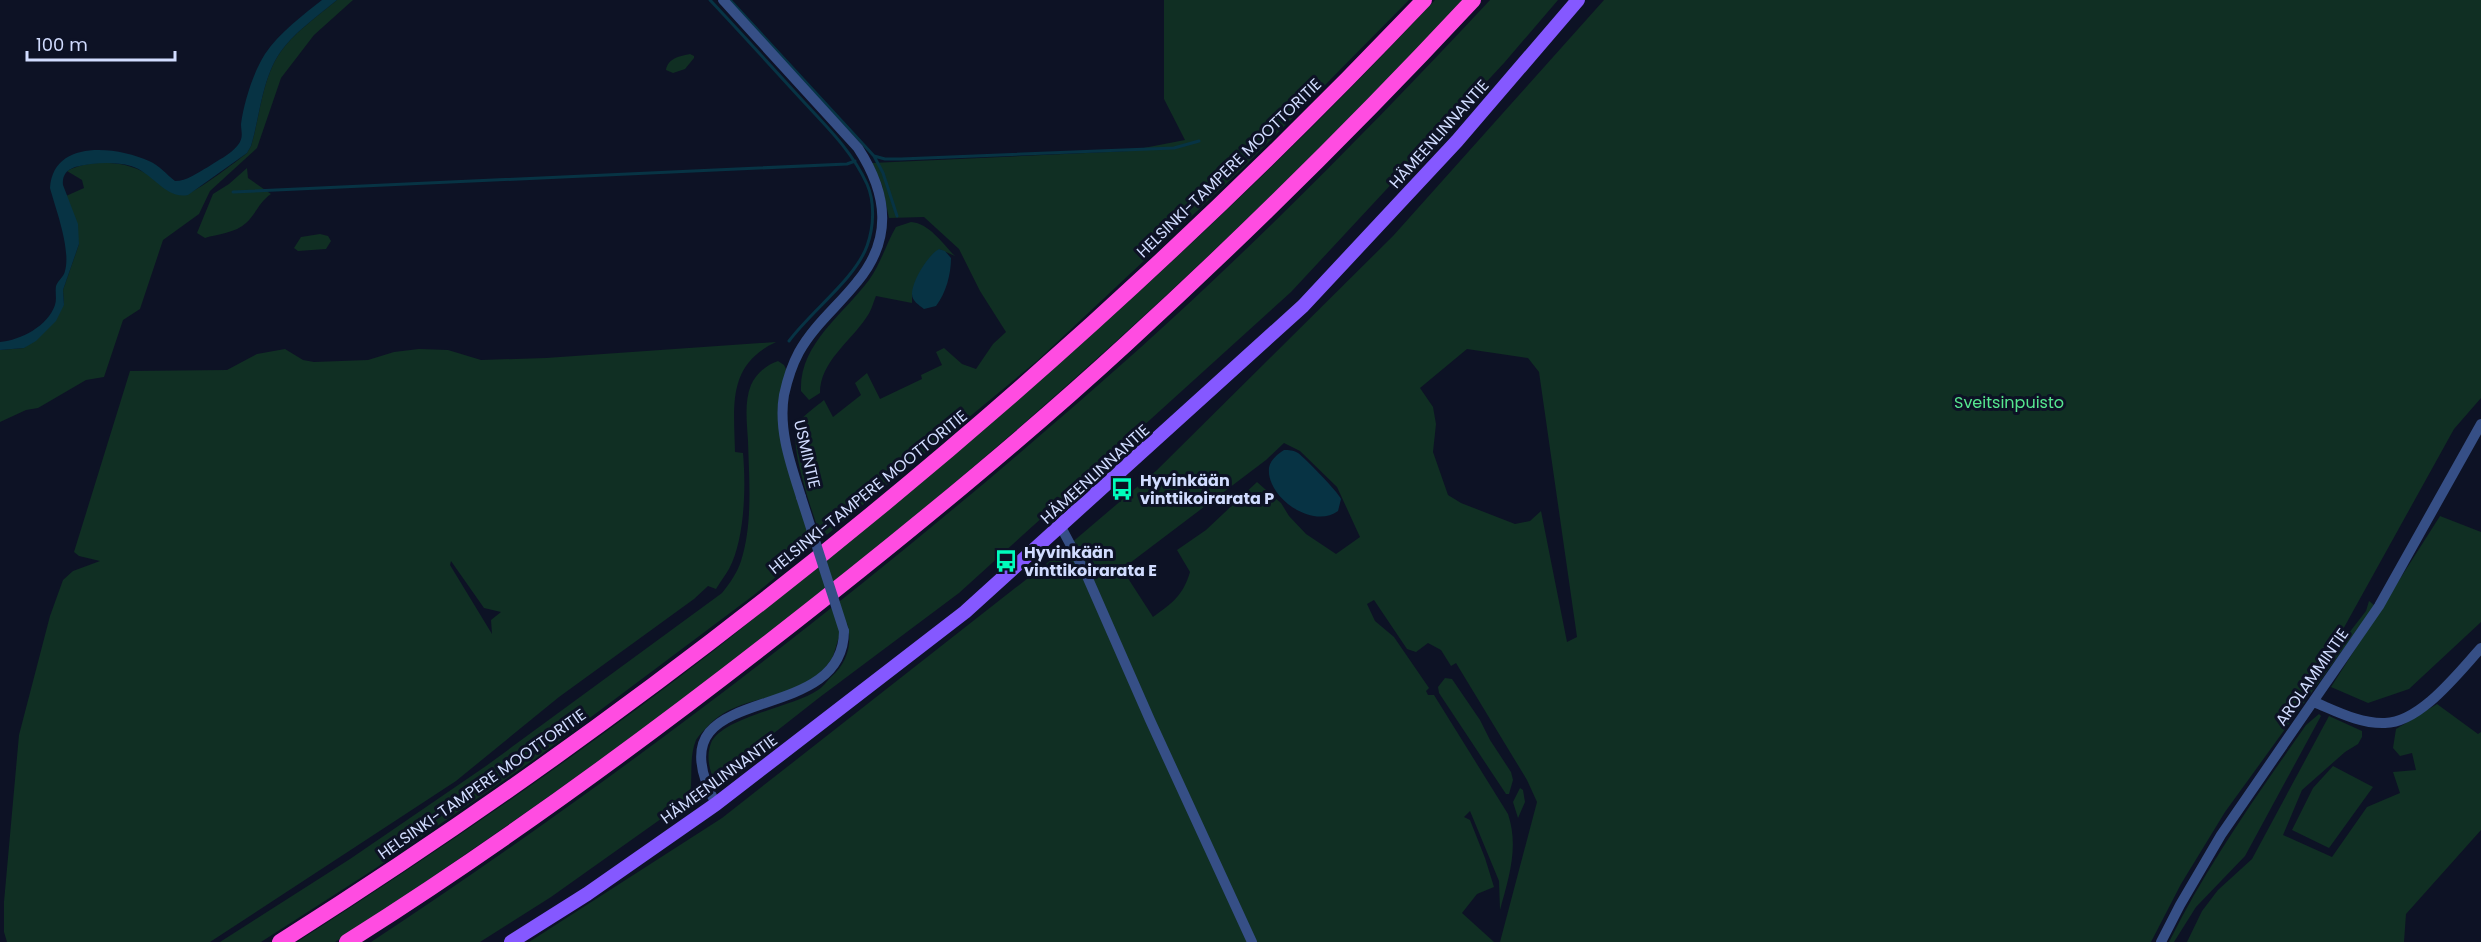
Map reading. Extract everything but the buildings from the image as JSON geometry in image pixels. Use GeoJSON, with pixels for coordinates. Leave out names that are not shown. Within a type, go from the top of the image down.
{"type":"FeatureCollection","features":[{"type":"Feature","properties":{"kind":"highway","name":"HELSINKI-TAMPERE MOOTTORITIE"},"geometry":{"type":"LineString","coordinates":[[280,942],[506,793],[748,613],[886,504],[1021,387],[1233,192],[1424,0]]}},
{"type":"Feature","properties":{"kind":"highway"},"geometry":{"type":"LineString","coordinates":[[347,942],[545,809],[691,703],[848,580],[973,477],[1125,345],[1247,229],[1407,70],[1473,0]]}},
{"type":"Feature","properties":{"kind":"main road","name":"HÄMEENLINNANTIE"},"geometry":{"type":"LineString","coordinates":[[511,942],[586,894],[716,804],[965,612],[1303,306],[1457,141],[1578,0]]}},
{"type":"Feature","properties":{"kind":"street","name":"USMINTIE"},"geometry":{"type":"LineString","coordinates":[[716,804],[706,784],[700,760],[700,749],[705,740],[728,717],[750,707],[798,693],[820,680],[836,664],[844,642],[844,632],[790,461],[783,421],[784,396],[798,354],[812,332],[869,266],[881,233],[882,202],[874,176],[858,148],[723,0]]}},
{"type":"Feature","properties":{"kind":"street","name":"AROLAMMINTIE"},"geometry":{"type":"LineString","coordinates":[[2161,942],[2221,835],[2379,606],[2481,424]]}},
{"type":"Feature","properties":{"kind":"street"},"geometry":{"type":"LineString","coordinates":[[1061,527],[1086,574],[1145,710],[1252,942]]}},
{"type":"Feature","properties":{"kind":"street"},"geometry":{"type":"LineString","coordinates":[[2314,702],[2375,723],[2396,722],[2434,698],[2481,648]]}},
{"type":"Feature","properties":{"kind":"green space"},"geometry":{"type":"Polygon","coordinates":[[[337,0],[353,0],[314,35],[281,78],[257,148],[210,191],[199,214],[163,240],[140,309],[123,320],[104,377],[86,380],[38,408],[26,410],[0,422],[0,350],[24,348],[64,305],[63,290],[79,244],[66,196],[84,188],[82,180],[67,171],[86,164],[118,164],[138,169],[175,193],[186,194],[198,188],[247,153],[251,146],[271,68],[277,57],[297,34],[337,0]]]}},
{"type":"Feature","properties":{"kind":"green space"},"geometry":{"type":"Polygon","coordinates":[[[1164,0],[1409,0],[1242,169],[1037,361],[754,595],[535,759],[373,870],[261,942],[220,942],[350,859],[486,766],[722,593],[739,565],[745,547],[749,517],[747,398],[753,381],[766,367],[778,361],[786,369],[778,420],[809,536],[818,529],[798,461],[795,435],[802,419],[824,400],[833,417],[861,395],[855,383],[867,373],[880,399],[922,379],[921,375],[942,365],[936,352],[944,348],[962,364],[976,369],[993,344],[1006,332],[980,291],[959,249],[924,217],[889,218],[882,185],[872,163],[1128,151],[1185,140],[1164,99],[1164,0]]]}},
{"type":"Feature","properties":{"kind":"green space"},"geometry":{"type":"Polygon","coordinates":[[[1435,0],[1464,0],[1315,153],[1161,300],[1082,372],[920,512],[781,625],[608,754],[491,837],[335,942],[297,942],[456,837],[611,728],[727,640],[912,488],[991,422],[1144,287],[1292,146],[1435,0]]]}},
{"type":"Feature","properties":{"kind":"green space"},"geometry":{"type":"Polygon","coordinates":[[[1490,0],[1558,0],[1504,63],[1291,292],[959,593],[723,773],[712,775],[709,751],[711,743],[718,734],[744,719],[807,696],[820,689],[837,672],[845,659],[849,646],[847,623],[840,634],[832,659],[815,677],[786,692],[745,704],[719,716],[696,740],[689,799],[551,897],[480,942],[371,942],[472,874],[670,732],[862,584],[956,507],[1140,348],[1230,264],[1362,134],[1490,0]]]}},
{"type":"Feature","properties":{"kind":"green space","name":"Sveitsinpuisto"},"geometry":{"type":"Polygon","coordinates":[[[1604,0],[2481,0],[2481,398],[2454,429],[2321,669],[2366,611],[2369,601],[2374,605],[2370,612],[2225,812],[2181,884],[2151,942],[1500,942],[1537,802],[1527,780],[1456,663],[1451,666],[1441,650],[1428,643],[1416,652],[1407,649],[1374,600],[1367,604],[1375,621],[1394,637],[1429,688],[1426,691],[1428,695],[1434,695],[1508,814],[1513,838],[1512,862],[1500,910],[1499,881],[1470,811],[1464,817],[1470,820],[1494,887],[1477,894],[1462,913],[1494,942],[529,942],[722,818],[1056,556],[1157,470],[1393,236],[1604,0]],[[1467,349],[1420,388],[1433,407],[1436,424],[1433,452],[1448,495],[1461,503],[1515,524],[1530,521],[1541,511],[1567,642],[1577,637],[1539,372],[1528,358],[1467,349]],[[1284,443],[1266,460],[1122,569],[1153,617],[1176,598],[1184,587],[1190,572],[1177,550],[1206,530],[1257,482],[1281,503],[1289,516],[1306,534],[1336,554],[1360,537],[1337,487],[1300,451],[1284,443]]]}},
{"type":"Feature","properties":{"kind":"green space"},"geometry":{"type":"Polygon","coordinates":[[[690,54],[694,58],[685,69],[673,73],[666,70],[672,60],[690,54]]]}},
{"type":"Feature","properties":{"kind":"green space"},"geometry":{"type":"Polygon","coordinates":[[[247,168],[248,178],[271,194],[237,229],[205,238],[197,233],[213,194],[247,168]]]}},
{"type":"Feature","properties":{"kind":"green space"},"geometry":{"type":"Polygon","coordinates":[[[911,222],[930,230],[955,256],[939,249],[912,295],[912,303],[876,296],[868,316],[830,362],[821,382],[820,393],[809,400],[801,391],[802,374],[815,344],[869,280],[896,227],[911,222]]]}},
{"type":"Feature","properties":{"kind":"green space"},"geometry":{"type":"Polygon","coordinates":[[[320,234],[328,236],[331,241],[326,249],[298,251],[294,248],[301,237],[320,234]]]}},
{"type":"Feature","properties":{"kind":"green space"},"geometry":{"type":"Polygon","coordinates":[[[776,342],[760,351],[749,362],[741,375],[737,388],[734,418],[735,452],[743,453],[743,512],[734,557],[716,589],[708,586],[694,599],[559,697],[456,781],[210,942],[7,942],[4,932],[4,902],[19,735],[50,616],[63,580],[73,571],[100,561],[79,556],[74,552],[130,371],[227,370],[257,354],[285,349],[303,360],[314,362],[368,360],[394,352],[419,349],[448,350],[481,360],[546,358],[776,342]],[[451,561],[450,565],[492,634],[491,620],[501,612],[484,608],[451,561]]]}},
{"type":"Feature","properties":{"kind":"green space"},"geometry":{"type":"Polygon","coordinates":[[[2440,516],[2481,532],[2481,622],[2409,689],[2368,703],[2331,687],[2440,516]]]}},
{"type":"Feature","properties":{"kind":"green space"},"geometry":{"type":"Polygon","coordinates":[[[1445,678],[1452,679],[1511,772],[1513,780],[1509,794],[1506,794],[1439,693],[1438,687],[1445,678]]]}},
{"type":"Feature","properties":{"kind":"green space"},"geometry":{"type":"Polygon","coordinates":[[[2437,704],[2478,734],[2481,732],[2481,830],[2406,914],[2404,942],[2187,942],[2202,911],[2218,890],[2252,859],[2329,716],[2362,731],[2362,737],[2358,744],[2345,752],[2302,790],[2283,835],[2332,857],[2367,807],[2400,793],[2393,772],[2416,770],[2412,753],[2400,756],[2393,748],[2396,729],[2437,704]]]}},
{"type":"Feature","properties":{"kind":"green space"},"geometry":{"type":"Polygon","coordinates":[[[2319,714],[2321,716],[2245,856],[2196,907],[2174,942],[2169,942],[2233,831],[2306,725],[2319,714]]]}},
{"type":"Feature","properties":{"kind":"green space"},"geometry":{"type":"Polygon","coordinates":[[[2333,766],[2373,787],[2329,848],[2292,830],[2313,788],[2333,766]]]}},
{"type":"Feature","properties":{"kind":"green space"},"geometry":{"type":"Polygon","coordinates":[[[1520,788],[1523,790],[1525,802],[1518,818],[1513,802],[1520,788]]]}},
{"type":"Feature","properties":{"kind":"water"},"geometry":{"type":"Polygon","coordinates":[[[322,0],[337,0],[285,46],[271,68],[251,146],[247,153],[188,195],[166,190],[139,169],[124,164],[89,164],[75,167],[67,172],[63,185],[78,224],[79,244],[63,290],[64,305],[56,321],[36,341],[24,348],[0,350],[0,342],[33,331],[46,319],[55,305],[56,286],[65,271],[66,252],[50,188],[54,172],[62,161],[88,150],[120,152],[153,163],[175,181],[188,178],[208,167],[231,152],[240,142],[247,97],[265,54],[284,32],[322,0]]]}},
{"type":"Feature","properties":{"kind":"water"},"geometry":{"type":"Polygon","coordinates":[[[939,249],[945,251],[951,258],[949,277],[943,295],[936,306],[924,309],[913,299],[913,289],[926,262],[939,249]]]}},
{"type":"Feature","properties":{"kind":"water"},"geometry":{"type":"Polygon","coordinates":[[[1284,450],[1298,453],[1334,490],[1341,499],[1338,511],[1328,516],[1304,513],[1293,508],[1275,490],[1270,479],[1269,468],[1277,455],[1284,450]]]}},
{"type":"Feature","properties":{"kind":"waterway"},"geometry":{"type":"LineString","coordinates":[[710,0],[838,140],[861,172],[870,191],[873,215],[871,231],[861,258],[843,283],[789,341]]}},
{"type":"Feature","properties":{"kind":"waterway"},"geometry":{"type":"LineString","coordinates":[[730,0],[874,156],[883,173],[897,216]]}},
{"type":"Feature","properties":{"kind":"waterway"},"geometry":{"type":"LineString","coordinates":[[874,156],[901,159],[1174,148],[1199,141]]}},
{"type":"Feature","properties":{"kind":"waterway"},"geometry":{"type":"LineString","coordinates":[[233,192],[847,164],[855,161]]}},
{"type":"Feature","properties":{"kind":"place","name":"Hyvinkään vinttikoirarata P"},"geometry":{"type":"Point","coordinates":[1122,489]}},
{"type":"Feature","properties":{"kind":"place","name":"Hyvinkään vinttikoirarata E"},"geometry":{"type":"Point","coordinates":[1006,561]}}]}
